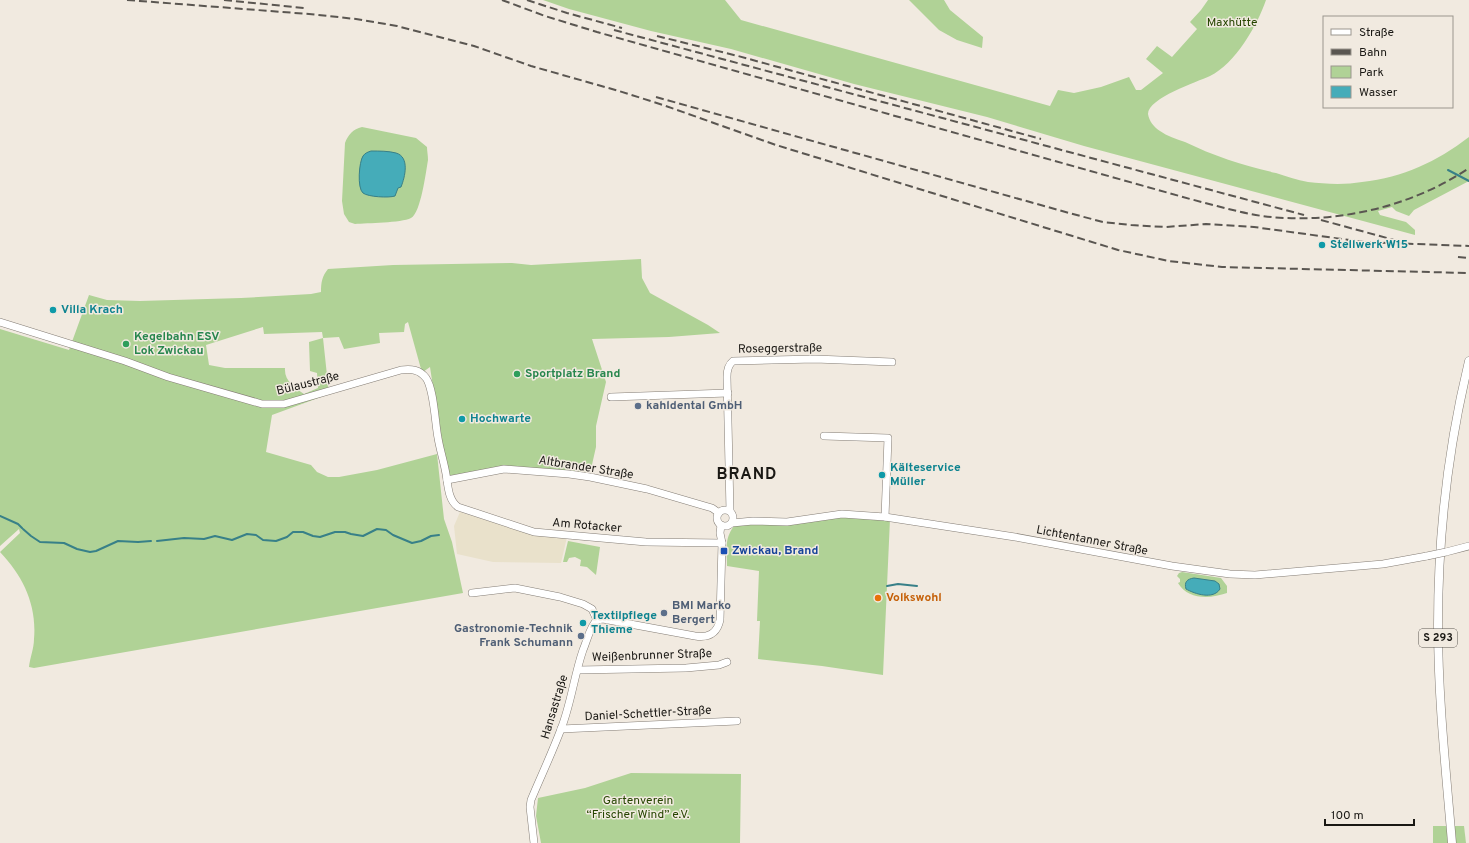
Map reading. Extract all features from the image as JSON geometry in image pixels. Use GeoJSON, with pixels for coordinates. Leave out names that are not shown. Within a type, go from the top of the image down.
{"type":"FeatureCollection","features":[{"type":"Feature","properties":{"kind":"main road","name":"S 293"},"geometry":{"type":"LineString","coordinates":[[1452,843],[1440,684],[1438,587],[1442,513],[1462,388],[1469,361]]}},
{"type":"Feature","properties":{"kind":"street","name":"Bülaustraße"},"geometry":{"type":"LineString","coordinates":[[0,322],[128,362],[168,377],[262,404],[284,404],[401,370],[416,370],[425,377],[430,385],[438,440],[449,493],[455,504]]}},
{"type":"Feature","properties":{"kind":"street","name":"Roseggerstraße"},"geometry":{"type":"LineString","coordinates":[[726,512],[729,494],[727,371],[733,361],[815,359],[892,362]]}},
{"type":"Feature","properties":{"kind":"street"},"geometry":{"type":"LineString","coordinates":[[611,397],[728,394]]}},
{"type":"Feature","properties":{"kind":"street"},"geometry":{"type":"LineString","coordinates":[[824,436],[888,438],[885,517]]}},
{"type":"Feature","properties":{"kind":"street","name":"Altbrander Straße"},"geometry":{"type":"LineString","coordinates":[[447,480],[504,469],[569,474],[647,489],[726,512]]}},
{"type":"Feature","properties":{"kind":"street","name":"Am Rotacker"},"geometry":{"type":"LineString","coordinates":[[455,504],[458,507],[534,532],[646,542],[722,543]]}},
{"type":"Feature","properties":{"kind":"street"},"geometry":{"type":"LineString","coordinates":[[472,592],[515,588],[573,600],[588,607],[595,613],[597,620],[603,619],[702,637],[712,634],[718,628],[720,620],[722,543],[727,525],[734,518],[726,512],[717,521],[727,525]]}},
{"type":"Feature","properties":{"kind":"street","name":"Lichtentanner Straße"},"geometry":{"type":"LineString","coordinates":[[726,512],[753,522]]}},
{"type":"Feature","properties":{"kind":"street","name":"Lichtentanner Straße"},"geometry":{"type":"LineString","coordinates":[[727,525],[753,522],[787,522],[842,514],[885,517],[1015,537],[1172,566],[1230,574],[1255,575],[1377,565],[1427,556],[1469,546]]}},
{"type":"Feature","properties":{"kind":"street","name":"Hansastraße"},"geometry":{"type":"LineString","coordinates":[[534,843],[530,807],[531,800],[561,730],[590,633],[597,620]]}},
{"type":"Feature","properties":{"kind":"street","name":"Weißenbrunner Straße"},"geometry":{"type":"LineString","coordinates":[[578,670],[686,668],[718,665],[727,662]]}},
{"type":"Feature","properties":{"kind":"street","name":"Daniel-Schettler-Straße"},"geometry":{"type":"LineString","coordinates":[[561,730],[737,721]]}},
{"type":"Feature","properties":{"kind":"shaded area"},"geometry":{"type":"Polygon","coordinates":[[[460,512],[530,534],[567,537],[561,563],[493,562],[457,554],[454,526],[460,512]]]}},
{"type":"Feature","properties":{"kind":"green space","name":"Maxhütte"},"geometry":{"type":"Polygon","coordinates":[[[543,0],[725,0],[741,20],[1050,106],[1058,90],[1074,93],[1101,87],[1129,77],[1136,90],[1141,90],[1163,73],[1146,59],[1157,46],[1172,57],[1197,29],[1190,22],[1208,0],[1266,0],[1251,32],[1228,63],[1210,76],[1174,91],[1156,102],[1150,108],[1148,114],[1156,128],[1169,136],[1229,160],[1304,181],[1328,184],[1349,184],[1377,180],[1406,172],[1432,161],[1469,137],[1469,181],[1414,210],[1409,216],[1396,211],[1392,207],[1378,211],[1380,215],[1406,222],[1415,230],[1415,235],[1084,146],[987,117],[854,84],[731,49],[651,31],[569,9],[543,0]]]}},
{"type":"Feature","properties":{"kind":"green space"},"geometry":{"type":"Polygon","coordinates":[[[909,0],[944,0],[950,10],[983,37],[982,48],[957,40],[939,30],[909,0]]]}},
{"type":"Feature","properties":{"kind":"green space"},"geometry":{"type":"Polygon","coordinates":[[[362,127],[416,138],[427,147],[428,160],[420,200],[415,215],[411,218],[392,222],[355,224],[349,222],[344,214],[342,201],[345,143],[351,133],[362,127]]]}},
{"type":"Feature","properties":{"kind":"green space"},"geometry":{"type":"Polygon","coordinates":[[[641,259],[642,278],[650,293],[720,333],[669,337],[592,339],[606,382],[596,426],[596,447],[591,469],[585,472],[499,467],[449,476],[439,427],[430,367],[423,372],[421,369],[408,322],[405,324],[404,332],[379,333],[380,343],[344,349],[339,337],[323,338],[329,394],[272,415],[266,452],[311,465],[317,472],[328,477],[339,477],[377,470],[437,454],[444,519],[452,542],[463,593],[34,668],[29,667],[34,642],[34,626],[31,603],[22,581],[0,552],[20,533],[19,529],[0,546],[0,329],[69,350],[89,295],[107,300],[140,301],[311,294],[321,292],[322,280],[328,269],[393,265],[512,263],[531,265],[641,259]],[[263,327],[206,345],[209,365],[225,368],[285,368],[286,377],[288,380],[304,394],[318,388],[317,373],[310,371],[309,342],[323,338],[322,332],[264,334],[263,327]]]}},
{"type":"Feature","properties":{"kind":"green space"},"geometry":{"type":"Polygon","coordinates":[[[842,515],[890,519],[883,675],[758,659],[760,621],[757,621],[759,571],[727,566],[727,540],[731,531],[734,526],[842,515]]]}},
{"type":"Feature","properties":{"kind":"green space"},"geometry":{"type":"Polygon","coordinates":[[[568,541],[600,547],[596,575],[587,567],[580,566],[581,560],[575,557],[569,558],[567,562],[563,562],[568,541]]]}},
{"type":"Feature","properties":{"kind":"green space"},"geometry":{"type":"Polygon","coordinates":[[[1182,572],[1221,578],[1227,586],[1227,593],[1200,597],[1187,593],[1178,583],[1180,582],[1180,579],[1177,576],[1182,572]]]}},
{"type":"Feature","properties":{"kind":"green space","name":"Gartenverein “Frischer Wind” e.V."},"geometry":{"type":"Polygon","coordinates":[[[631,773],[741,774],[740,843],[541,843],[536,816],[538,798],[585,788],[631,773]]]}},
{"type":"Feature","properties":{"kind":"green space"},"geometry":{"type":"Polygon","coordinates":[[[1433,826],[1464,826],[1466,843],[1433,843],[1433,826]]]}},
{"type":"Feature","properties":{"kind":"water"},"geometry":{"type":"Polygon","coordinates":[[[371,151],[393,152],[400,155],[403,159],[405,163],[404,178],[401,187],[398,188],[395,196],[374,196],[363,193],[361,190],[359,181],[360,164],[364,155],[371,151]]]}},
{"type":"Feature","properties":{"kind":"water"},"geometry":{"type":"Polygon","coordinates":[[[1194,578],[1215,581],[1219,584],[1220,589],[1209,595],[1194,593],[1186,589],[1185,584],[1190,579],[1194,578]]]}},
{"type":"Feature","properties":{"kind":"waterway"},"geometry":{"type":"LineString","coordinates":[[1448,170],[1469,181]]}},
{"type":"Feature","properties":{"kind":"waterway"},"geometry":{"type":"LineString","coordinates":[[0,516],[18,524],[22,528]]}},
{"type":"Feature","properties":{"kind":"waterway"},"geometry":{"type":"LineString","coordinates":[[23,529],[40,542],[64,543],[77,549],[90,552],[96,551],[118,541],[151,541]]}},
{"type":"Feature","properties":{"kind":"waterway"},"geometry":{"type":"LineString","coordinates":[[157,541],[184,538],[204,539],[215,536],[232,540],[247,534],[256,535],[263,540],[276,541],[287,537],[293,532],[303,532],[320,537],[335,532],[345,532],[363,536],[377,529],[386,530],[393,535],[412,543],[421,541],[431,536],[439,535]]}},
{"type":"Feature","properties":{"kind":"waterway"},"geometry":{"type":"LineString","coordinates":[[887,586],[898,584],[917,586]]}},
{"type":"Feature","properties":{"kind":"railway"},"geometry":{"type":"LineString","coordinates":[[127,0],[309,14],[356,19],[397,26],[474,46],[531,66],[619,91],[776,145],[1118,250],[1169,261],[1222,267],[1469,273]]}},
{"type":"Feature","properties":{"kind":"railway"},"geometry":{"type":"LineString","coordinates":[[224,0],[304,8]]}},
{"type":"Feature","properties":{"kind":"railway"},"geometry":{"type":"LineString","coordinates":[[502,0],[545,16],[597,32],[1190,199],[1262,216],[1316,218],[1370,210],[1422,194],[1469,168]]}},
{"type":"Feature","properties":{"kind":"railway"},"geometry":{"type":"LineString","coordinates":[[527,0],[622,28]]}},
{"type":"Feature","properties":{"kind":"railway"},"geometry":{"type":"LineString","coordinates":[[614,30],[1304,215]]}},
{"type":"Feature","properties":{"kind":"railway"},"geometry":{"type":"LineString","coordinates":[[657,36],[738,56],[1041,139]]}},
{"type":"Feature","properties":{"kind":"railway"},"geometry":{"type":"LineString","coordinates":[[656,97],[1103,222],[1165,227],[1206,224],[1254,227],[1364,242],[1469,246]]}},
{"type":"Feature","properties":{"kind":"railway"},"geometry":{"type":"LineString","coordinates":[[1321,220],[1398,241]]}},
{"type":"Feature","properties":{"kind":"railway"},"geometry":{"type":"LineString","coordinates":[[1458,257],[1469,258]]}},
{"type":"Feature","properties":{"kind":"place","name":"Stellwerk W15"},"geometry":{"type":"Point","coordinates":[1322,245]}},
{"type":"Feature","properties":{"kind":"place","name":"Villa Krach"},"geometry":{"type":"Point","coordinates":[53,310]}},
{"type":"Feature","properties":{"kind":"place","name":"Kegelbahn ESV Lok Zwickau"},"geometry":{"type":"Point","coordinates":[126,344]}},
{"type":"Feature","properties":{"kind":"place","name":"Sportplatz Brand"},"geometry":{"type":"Point","coordinates":[517,374]}},
{"type":"Feature","properties":{"kind":"place","name":"kahldental GmbH"},"geometry":{"type":"Point","coordinates":[638,406]}},
{"type":"Feature","properties":{"kind":"place","name":"Hochwarte"},"geometry":{"type":"Point","coordinates":[462,419]}},
{"type":"Feature","properties":{"kind":"place","name":"Kälteservice Müller"},"geometry":{"type":"Point","coordinates":[882,475]}},
{"type":"Feature","properties":{"kind":"place","name":"Zwickau, Brand"},"geometry":{"type":"Point","coordinates":[724,551]}},
{"type":"Feature","properties":{"kind":"place","name":"Volkswohl"},"geometry":{"type":"Point","coordinates":[878,598]}},
{"type":"Feature","properties":{"kind":"place","name":"BMI Marko Bergert"},"geometry":{"type":"Point","coordinates":[664,613]}},
{"type":"Feature","properties":{"kind":"place","name":"Textilpflege Thieme"},"geometry":{"type":"Point","coordinates":[583,623]}},
{"type":"Feature","properties":{"kind":"place","name":"Gastronomie-Technik Frank Schumann"},"geometry":{"type":"Point","coordinates":[581,636]}},
{"type":"Feature","properties":{"kind":"district","name":"BRAND"},"geometry":{"type":"Point","coordinates":[747,475]}}]}
